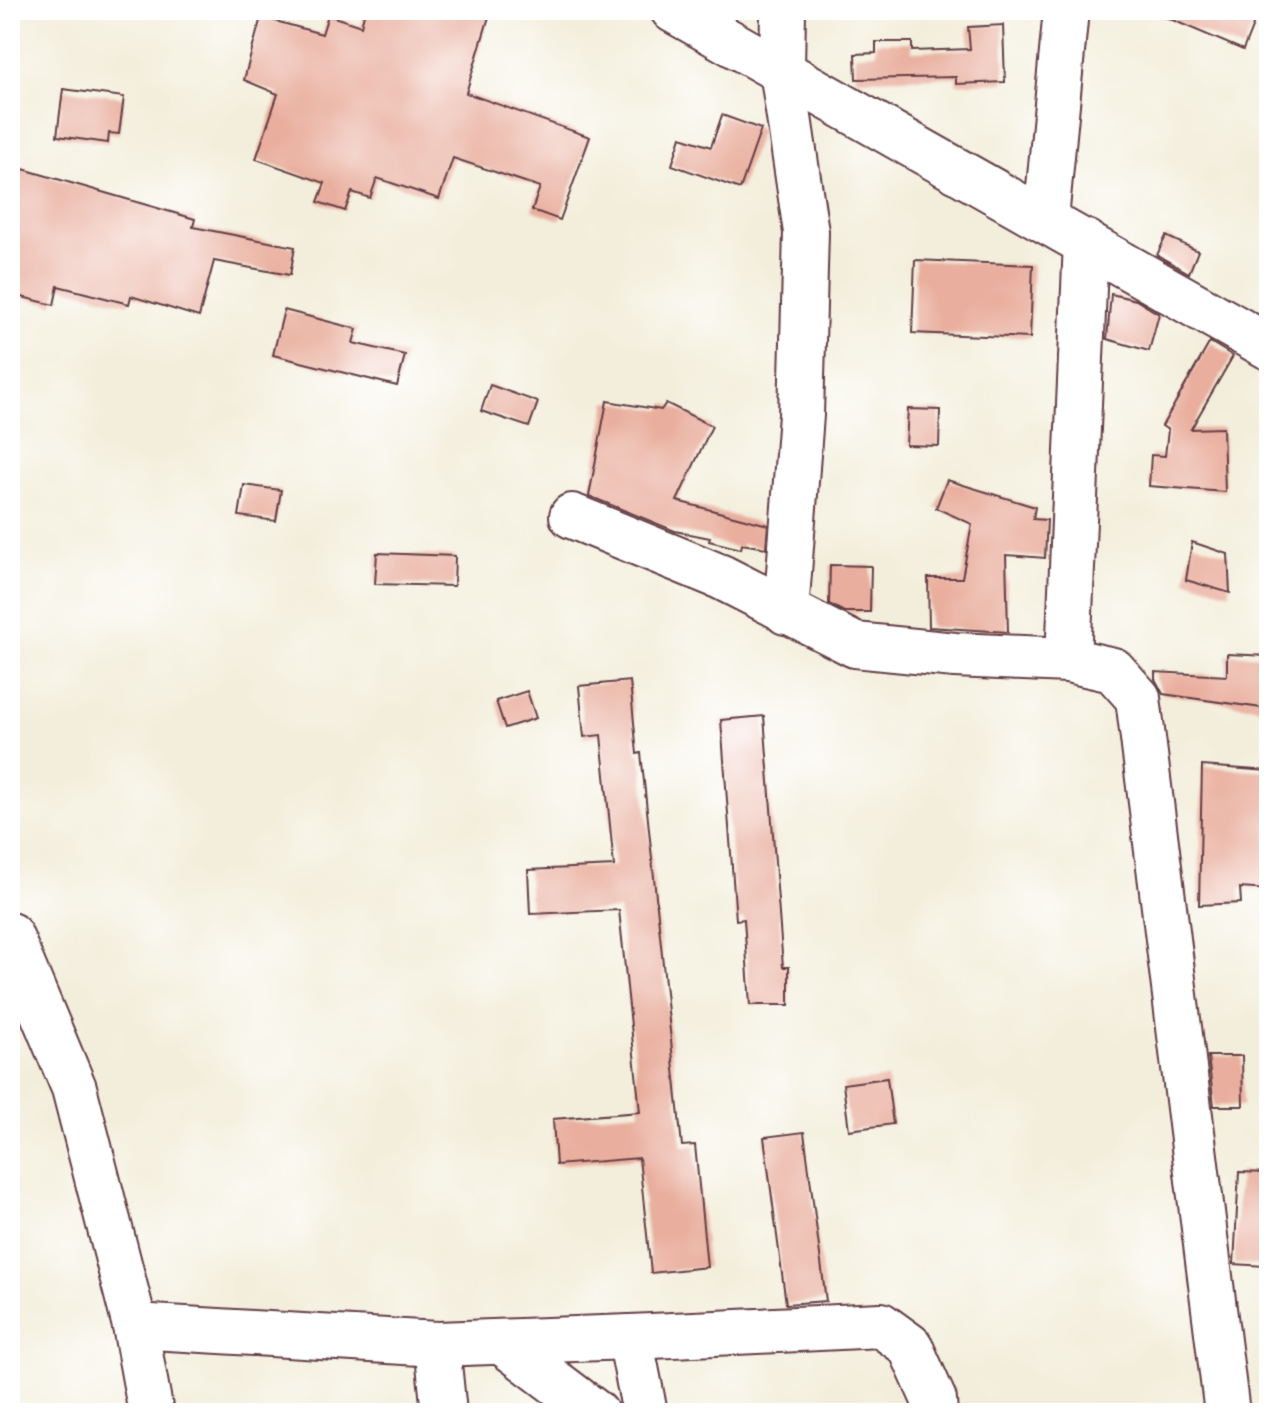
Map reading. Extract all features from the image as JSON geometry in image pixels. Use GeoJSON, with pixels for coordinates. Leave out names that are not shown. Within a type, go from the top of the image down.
{"type":"FeatureCollection","features":[{"type":"Feature","properties":{"kind":"street"},"geometry":{"type":"LineString","coordinates":[[673,10],[1269,347]]}},
{"type":"Feature","properties":{"kind":"street"},"geometry":{"type":"LineString","coordinates":[[783,10],[782,70],[806,232],[801,415],[786,612]]}},
{"type":"Feature","properties":{"kind":"street"},"geometry":{"type":"LineString","coordinates":[[1046,219],[1066,10]]}},
{"type":"Feature","properties":{"kind":"street"},"geometry":{"type":"LineString","coordinates":[[1068,660],[1086,242]]}},
{"type":"Feature","properties":{"kind":"street"},"geometry":{"type":"LineString","coordinates":[[572,516],[721,577],[855,645],[955,655],[1068,660],[1113,670],[1138,698],[1227,1413]]}},
{"type":"Feature","properties":{"kind":"street"},"geometry":{"type":"LineString","coordinates":[[10,935],[74,1088],[135,1326],[151,1413]]}},
{"type":"Feature","properties":{"kind":"street"},"geometry":{"type":"LineString","coordinates":[[135,1326],[437,1344],[881,1325],[910,1346],[934,1400],[935,1413]]}},
{"type":"Feature","properties":{"kind":"street"},"geometry":{"type":"LineString","coordinates":[[630,1337],[645,1413]]}},
{"type":"Feature","properties":{"kind":"street"},"geometry":{"type":"LineString","coordinates":[[503,1343],[596,1413]]}},
{"type":"Feature","properties":{"kind":"street"},"geometry":{"type":"LineString","coordinates":[[437,1344],[444,1413]]}},
{"type":"Feature","properties":{"kind":"building"},"geometry":{"type":"Polygon","coordinates":[[[365,10],[491,10],[466,93],[590,137],[560,220],[532,210],[540,187],[453,158],[439,199],[377,178],[370,198],[352,192],[345,211],[318,202],[325,183],[256,159],[278,94],[244,80],[261,17],[322,34],[328,15],[361,26],[365,10]]]}},
{"type":"Feature","properties":{"kind":"building"},"geometry":{"type":"Polygon","coordinates":[[[1149,10],[1259,10],[1243,50],[1149,10]]]}},
{"type":"Feature","properties":{"kind":"building"},"geometry":{"type":"Polygon","coordinates":[[[1003,25],[1005,82],[956,84],[956,77],[856,79],[855,54],[876,53],[876,42],[912,42],[912,51],[970,49],[968,27],[1003,25]]]}},
{"type":"Feature","properties":{"kind":"building"},"geometry":{"type":"Polygon","coordinates":[[[63,89],[124,97],[119,134],[109,133],[108,143],[57,136],[63,89]]]}},
{"type":"Feature","properties":{"kind":"building"},"geometry":{"type":"Polygon","coordinates":[[[722,115],[761,129],[740,189],[672,165],[681,137],[711,147],[722,115]]]}},
{"type":"Feature","properties":{"kind":"building"},"geometry":{"type":"Polygon","coordinates":[[[16,167],[195,219],[193,227],[295,247],[290,275],[214,261],[199,317],[131,296],[129,304],[58,286],[54,305],[10,294],[10,216],[16,167]]]}},
{"type":"Feature","properties":{"kind":"building"},"geometry":{"type":"Polygon","coordinates":[[[1166,236],[1198,251],[1189,273],[1157,255],[1166,236]]]}},
{"type":"Feature","properties":{"kind":"building"},"geometry":{"type":"Polygon","coordinates":[[[915,260],[1033,265],[1030,338],[912,333],[915,260]]]}},
{"type":"Feature","properties":{"kind":"building"},"geometry":{"type":"Polygon","coordinates":[[[1111,294],[1136,300],[1159,314],[1149,351],[1107,339],[1111,294]]]}},
{"type":"Feature","properties":{"kind":"building"},"geometry":{"type":"Polygon","coordinates":[[[284,310],[357,329],[353,343],[405,355],[397,386],[273,355],[284,310]]]}},
{"type":"Feature","properties":{"kind":"building"},"geometry":{"type":"Polygon","coordinates":[[[1210,342],[1233,356],[1191,429],[1223,428],[1225,492],[1149,486],[1151,455],[1165,456],[1168,430],[1162,426],[1210,342]]]}},
{"type":"Feature","properties":{"kind":"building"},"geometry":{"type":"Polygon","coordinates":[[[490,385],[538,402],[529,427],[481,411],[490,385]]]}},
{"type":"Feature","properties":{"kind":"building"},"geometry":{"type":"Polygon","coordinates":[[[607,401],[661,410],[666,403],[712,426],[677,501],[768,525],[766,548],[742,544],[741,549],[709,541],[710,538],[675,531],[589,496],[607,401]]]}},
{"type":"Feature","properties":{"kind":"building"},"geometry":{"type":"Polygon","coordinates":[[[908,409],[940,410],[939,446],[906,445],[908,409]]]}},
{"type":"Feature","properties":{"kind":"building"},"geometry":{"type":"Polygon","coordinates":[[[947,480],[1035,507],[1033,519],[1047,520],[1045,558],[1006,555],[1008,632],[929,627],[928,578],[962,578],[972,524],[936,508],[947,480]]]}},
{"type":"Feature","properties":{"kind":"building"},"geometry":{"type":"Polygon","coordinates":[[[244,485],[281,490],[276,521],[239,516],[244,485]]]}},
{"type":"Feature","properties":{"kind":"building"},"geometry":{"type":"Polygon","coordinates":[[[1192,542],[1228,554],[1230,593],[1186,580],[1192,542]]]}},
{"type":"Feature","properties":{"kind":"building"},"geometry":{"type":"Polygon","coordinates":[[[377,553],[455,556],[454,586],[375,584],[377,553]]]}},
{"type":"Feature","properties":{"kind":"building"},"geometry":{"type":"Polygon","coordinates":[[[830,565],[871,566],[870,612],[844,612],[829,604],[830,565]]]}},
{"type":"Feature","properties":{"kind":"building"},"geometry":{"type":"Polygon","coordinates":[[[1227,654],[1269,656],[1269,709],[1163,694],[1155,679],[1155,672],[1227,676],[1227,654]]]}},
{"type":"Feature","properties":{"kind":"building"},"geometry":{"type":"Polygon","coordinates":[[[630,681],[637,754],[641,753],[682,1146],[695,1145],[707,1267],[651,1273],[639,1158],[556,1165],[553,1119],[640,1112],[619,910],[530,914],[528,870],[614,866],[601,735],[584,737],[579,686],[630,681]]]}},
{"type":"Feature","properties":{"kind":"building"},"geometry":{"type":"Polygon","coordinates":[[[527,691],[536,718],[505,728],[496,701],[527,691]]]}},
{"type":"Feature","properties":{"kind":"building"},"geometry":{"type":"Polygon","coordinates":[[[764,716],[783,967],[789,967],[789,1005],[750,1005],[744,919],[736,920],[721,720],[764,716]]]}},
{"type":"Feature","properties":{"kind":"building"},"geometry":{"type":"Polygon","coordinates":[[[1202,766],[1269,771],[1269,890],[1240,888],[1241,903],[1199,905],[1202,766]]]}},
{"type":"Feature","properties":{"kind":"building"},"geometry":{"type":"Polygon","coordinates":[[[1208,1056],[1242,1056],[1243,1106],[1214,1106],[1208,1056]]]}},
{"type":"Feature","properties":{"kind":"building"},"geometry":{"type":"Polygon","coordinates":[[[887,1078],[893,1124],[849,1130],[843,1084],[887,1078]]]}},
{"type":"Feature","properties":{"kind":"building"},"geometry":{"type":"Polygon","coordinates":[[[804,1132],[826,1301],[786,1304],[764,1137],[804,1132]]]}},
{"type":"Feature","properties":{"kind":"building"},"geometry":{"type":"Polygon","coordinates":[[[1239,1172],[1269,1173],[1265,1266],[1234,1264],[1239,1172]]]}}]}
